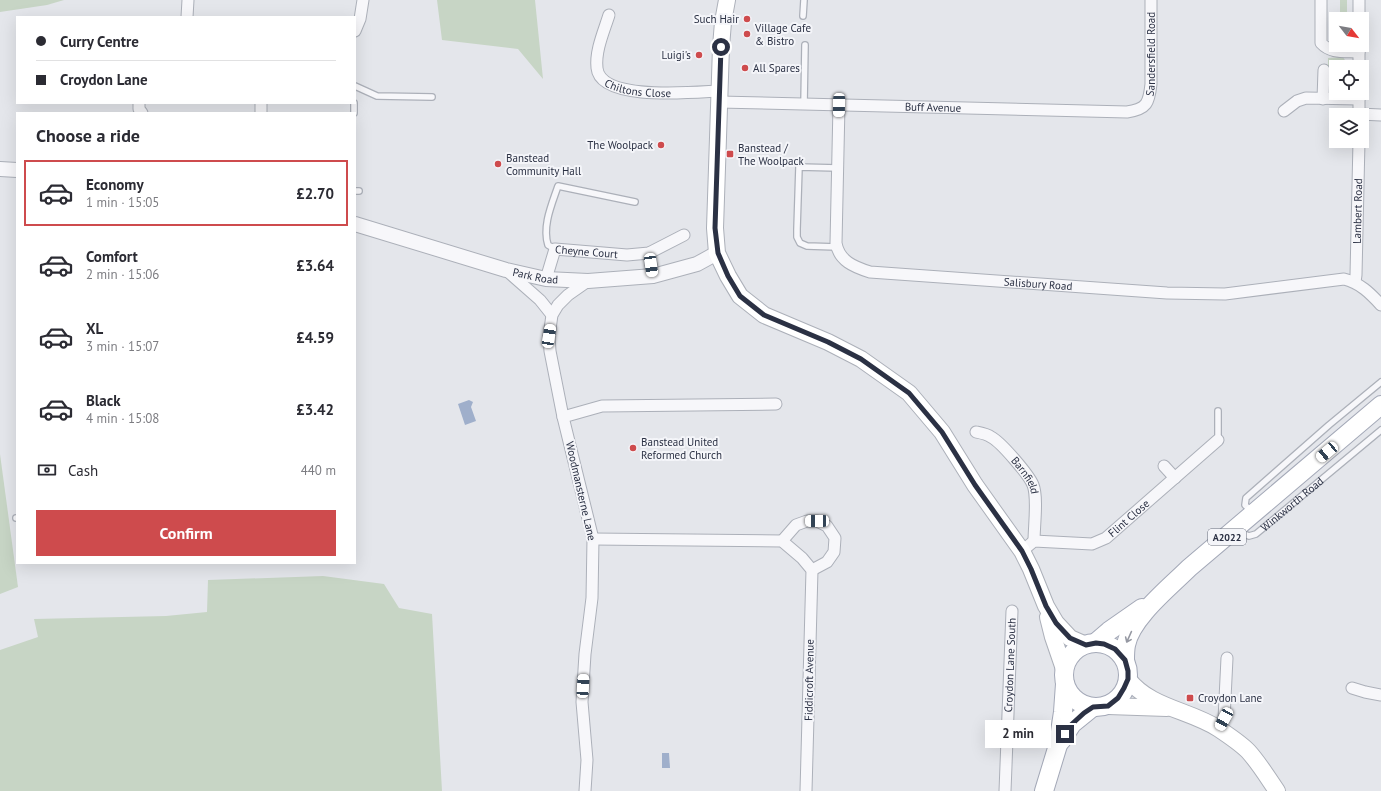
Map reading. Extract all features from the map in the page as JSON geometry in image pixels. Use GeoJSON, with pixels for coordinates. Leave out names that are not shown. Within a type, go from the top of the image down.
{"type":"FeatureCollection","features":[{"type":"Feature","properties":{"kind":"main road"},"geometry":{"type":"LineString","coordinates":[[727,0],[723,28],[719,97],[715,228],[718,253],[728,276],[740,296],[764,315],[828,342],[861,359],[909,393],[942,432],[975,485],[1028,546],[1031,569],[1046,606],[1061,630],[1070,638],[1091,644]]}},
{"type":"Feature","properties":{"kind":"main road","name":"Winkworth Road"},"geometry":{"type":"LineString","coordinates":[[1125,660],[1126,644],[1129,636],[1138,620],[1161,595],[1189,568],[1381,405]]}},
{"type":"Feature","properties":{"kind":"main road","name":"Winkworth Road"},"geometry":{"type":"LineString","coordinates":[[1091,644],[1161,595]]}},
{"type":"Feature","properties":{"kind":"main road"},"geometry":{"type":"LineString","coordinates":[[1046,606],[1064,677],[1072,697],[1081,704],[1171,709]]}},
{"type":"Feature","properties":{"kind":"main road"},"geometry":{"type":"LineString","coordinates":[[1044,791],[1058,745],[1064,712],[1064,677],[1072,653],[1081,646],[1091,644],[1104,644],[1115,649],[1125,660],[1128,671],[1128,679],[1124,688],[1121,693],[1072,724],[1058,745]]}},
{"type":"Feature","properties":{"kind":"main road"},"geometry":{"type":"LineString","coordinates":[[1128,679],[1140,691],[1171,709],[1194,716],[1218,728],[1248,751],[1277,791]]}},
{"type":"Feature","properties":{"kind":"street"},"geometry":{"type":"LineString","coordinates":[[187,16],[188,0]]}},
{"type":"Feature","properties":{"kind":"street"},"geometry":{"type":"LineString","coordinates":[[356,29],[360,19],[363,0]]}},
{"type":"Feature","properties":{"kind":"street","name":"Sandersfield Road"},"geometry":{"type":"LineString","coordinates":[[1145,106],[1150,97],[1151,84],[1151,0]]}},
{"type":"Feature","properties":{"kind":"street"},"geometry":{"type":"LineString","coordinates":[[1321,0],[1321,42],[1326,49],[1329,50]]}},
{"type":"Feature","properties":{"kind":"street"},"geometry":{"type":"LineString","coordinates":[[1359,0],[1359,12]]}},
{"type":"Feature","properties":{"kind":"street","name":"Chiltons Close"},"geometry":{"type":"LineString","coordinates":[[609,15],[597,55],[597,70],[600,78],[621,89],[643,93],[719,97]]}},
{"type":"Feature","properties":{"kind":"street"},"geometry":{"type":"LineString","coordinates":[[1323,99],[1324,70]]}},
{"type":"Feature","properties":{"kind":"street","name":"Buff Avenue"},"geometry":{"type":"LineString","coordinates":[[719,97],[804,104],[1128,112],[1139,110],[1145,106]]}},
{"type":"Feature","properties":{"kind":"street"},"geometry":{"type":"LineString","coordinates":[[1284,110],[1297,101],[1306,98],[1329,98]]}},
{"type":"Feature","properties":{"kind":"street"},"geometry":{"type":"LineString","coordinates":[[837,247],[839,105]]}},
{"type":"Feature","properties":{"kind":"street"},"geometry":{"type":"LineString","coordinates":[[1369,115],[1381,115]]}},
{"type":"Feature","properties":{"kind":"street","name":"Lambert Road"},"geometry":{"type":"LineString","coordinates":[[1355,282],[1359,148]]}},
{"type":"Feature","properties":{"kind":"street"},"geometry":{"type":"LineString","coordinates":[[0,169],[16,170]]}},
{"type":"Feature","properties":{"kind":"street","name":"Park Road"},"geometry":{"type":"LineString","coordinates":[[356,224],[506,270],[546,279],[588,281],[653,276],[697,264],[718,253]]}},
{"type":"Feature","properties":{"kind":"street","name":"Cheyne Court"},"geometry":{"type":"LineString","coordinates":[[546,279],[555,249],[627,255],[649,253],[684,234]]}},
{"type":"Feature","properties":{"kind":"street","name":"Salisbury Road"},"geometry":{"type":"LineString","coordinates":[[837,247],[844,260],[856,268],[870,272],[974,280],[1167,293],[1225,294],[1330,280],[1344,279],[1355,282]]}},
{"type":"Feature","properties":{"kind":"street"},"geometry":{"type":"LineString","coordinates":[[649,253],[653,276]]}},
{"type":"Feature","properties":{"kind":"street"},"geometry":{"type":"LineString","coordinates":[[506,270],[540,300],[552,315]]}},
{"type":"Feature","properties":{"kind":"street","name":"Woodmansterne Lane"},"geometry":{"type":"LineString","coordinates":[[585,791],[587,760],[582,702],[585,654],[592,598],[594,539],[563,418],[550,351],[549,336],[552,315],[558,305],[568,295],[588,281]]}},
{"type":"Feature","properties":{"kind":"street"},"geometry":{"type":"LineString","coordinates":[[1355,282],[1365,288],[1381,305]]}},
{"type":"Feature","properties":{"kind":"street"},"geometry":{"type":"LineString","coordinates":[[563,418],[602,406],[776,404]]}},
{"type":"Feature","properties":{"kind":"street","name":"Barnfield"},"geometry":{"type":"LineString","coordinates":[[976,432],[991,437],[1001,444],[1013,457],[1033,485],[1035,497],[1028,546]]}},
{"type":"Feature","properties":{"kind":"street","name":"Flint Close"},"geometry":{"type":"LineString","coordinates":[[1028,546],[1092,544],[1106,538],[1218,440]]}},
{"type":"Feature","properties":{"kind":"street"},"geometry":{"type":"LineString","coordinates":[[1164,466],[1175,478]]}},
{"type":"Feature","properties":{"kind":"street"},"geometry":{"type":"LineString","coordinates":[[594,539],[782,541],[802,558],[812,570],[827,562],[834,552],[835,538],[827,526],[817,521],[807,521],[796,525],[782,541]]}},
{"type":"Feature","properties":{"kind":"street","name":"Fiddicroft Avenue"},"geometry":{"type":"LineString","coordinates":[[806,791],[812,570]]}},
{"type":"Feature","properties":{"kind":"street","name":"Croydon Lane South"},"geometry":{"type":"LineString","coordinates":[[1005,791],[1012,611]]}},
{"type":"Feature","properties":{"kind":"street"},"geometry":{"type":"LineString","coordinates":[[1218,728],[1224,719],[1227,658]]}},
{"type":"Feature","properties":{"kind":"street"},"geometry":{"type":"LineString","coordinates":[[1352,688],[1381,695]]}},
{"type":"Feature","properties":{"kind":"lane"},"geometry":{"type":"LineString","coordinates":[[803,16],[804,0]]}},
{"type":"Feature","properties":{"kind":"lane"},"geometry":{"type":"LineString","coordinates":[[804,104],[805,45]]}},
{"type":"Feature","properties":{"kind":"lane"},"geometry":{"type":"LineString","coordinates":[[356,86],[377,96],[432,97]]}},
{"type":"Feature","properties":{"kind":"lane"},"geometry":{"type":"LineString","coordinates":[[837,247],[807,246],[800,243],[797,237],[797,229],[799,167],[838,168]]}},
{"type":"Feature","properties":{"kind":"lane"},"geometry":{"type":"LineString","coordinates":[[555,249],[548,245],[545,236],[558,186],[634,202]]}},
{"type":"Feature","properties":{"kind":"lane","name":"Winkworth Road"},"geometry":{"type":"LineString","coordinates":[[1254,514],[1246,505],[1246,498],[1329,425],[1381,382]]}},
{"type":"Feature","properties":{"kind":"lane"},"geometry":{"type":"LineString","coordinates":[[1218,411],[1218,440]]}},
{"type":"Feature","properties":{"kind":"lane","name":"Winkworth Road"},"geometry":{"type":"LineString","coordinates":[[1235,530],[1249,536],[1256,534],[1381,430]]}},
{"type":"Feature","properties":{"kind":"green space"},"geometry":{"type":"Polygon","coordinates":[[[0,0],[64,0],[47,5],[0,12],[0,0]]]}},
{"type":"Feature","properties":{"kind":"green space"},"geometry":{"type":"Polygon","coordinates":[[[437,0],[535,0],[543,79],[518,49],[442,40],[437,0]]]}},
{"type":"Feature","properties":{"kind":"green space"},"geometry":{"type":"Polygon","coordinates":[[[1340,0],[1347,0],[1347,12],[1340,12],[1340,0]]]}},
{"type":"Feature","properties":{"kind":"green space"},"geometry":{"type":"Polygon","coordinates":[[[1343,57],[1345,60],[1329,60],[1329,87],[1328,86],[1328,58],[1343,57]]]}},
{"type":"Feature","properties":{"kind":"green space"},"geometry":{"type":"Polygon","coordinates":[[[0,454],[18,587],[0,594],[0,454]]]}},
{"type":"Feature","properties":{"kind":"green space"},"geometry":{"type":"Polygon","coordinates":[[[323,576],[384,584],[399,608],[432,614],[442,791],[0,791],[0,650],[38,637],[34,619],[166,616],[207,612],[208,580],[323,576]]]}},
{"type":"Feature","properties":{"kind":"water"},"geometry":{"type":"Polygon","coordinates":[[[469,400],[473,402],[471,407],[476,421],[465,425],[458,404],[469,400]]]}},
{"type":"Feature","properties":{"kind":"water"},"geometry":{"type":"Polygon","coordinates":[[[662,753],[669,753],[670,768],[662,768],[662,753]]]}},
{"type":"Feature","properties":{"kind":"place","name":"Such Hair"},"geometry":{"type":"Point","coordinates":[747,19]}},
{"type":"Feature","properties":{"kind":"place","name":"Village Cafe & Bistro"},"geometry":{"type":"Point","coordinates":[747,34]}},
{"type":"Feature","properties":{"kind":"place","name":"Luigi's"},"geometry":{"type":"Point","coordinates":[699,55]}},
{"type":"Feature","properties":{"kind":"place","name":"All Spares"},"geometry":{"type":"Point","coordinates":[745,68]}},
{"type":"Feature","properties":{"kind":"place","name":"The Woolpack"},"geometry":{"type":"Point","coordinates":[661,145]}},
{"type":"Feature","properties":{"kind":"place","name":"Banstead / The Woolpack"},"geometry":{"type":"Point","coordinates":[730,154]}},
{"type":"Feature","properties":{"kind":"place","name":"Banstead Community Hall"},"geometry":{"type":"Point","coordinates":[498,164]}},
{"type":"Feature","properties":{"kind":"place","name":"Banstead United Reformed Church"},"geometry":{"type":"Point","coordinates":[633,448]}},
{"type":"Feature","properties":{"kind":"place","name":"Croydon Lane"},"geometry":{"type":"Point","coordinates":[1190,698]}},
{"type":"Feature","properties":{"kind":"route"},"geometry":{"type":"LineString","coordinates":[[721,47],[715,228],[718,253],[728,276],[740,296],[764,315],[828,342],[861,359],[909,393],[942,432],[975,485],[1022,551],[1046,606],[1061,630],[1070,638],[1086,645],[1096,643],[1104,644],[1115,649],[1125,660],[1128,671],[1128,679],[1118,698],[1108,706],[1093,707],[1084,713],[1072,724],[1065,734]]}}]}
